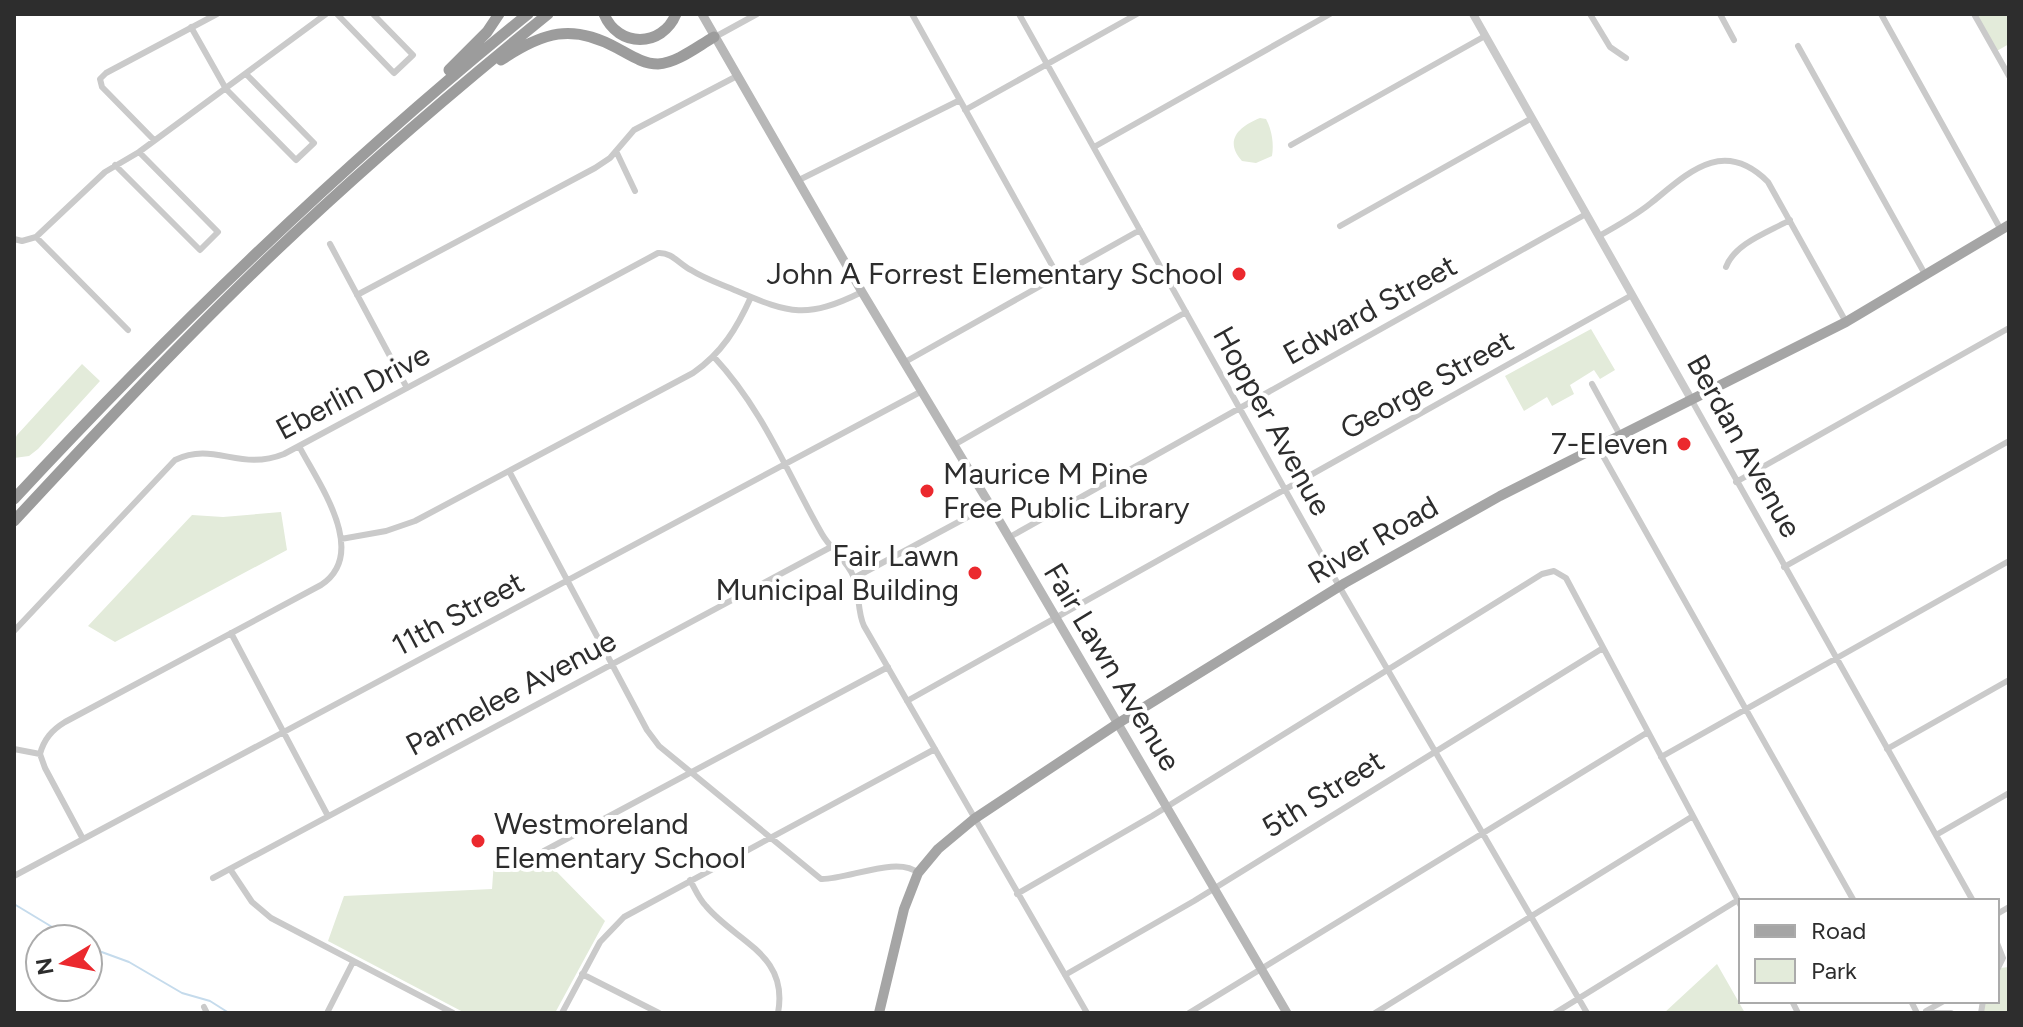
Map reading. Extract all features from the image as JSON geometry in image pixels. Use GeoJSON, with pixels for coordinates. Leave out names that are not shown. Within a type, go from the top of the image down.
{"type":"FeatureCollection","features":[{"type":"Feature","properties":{"kind":"highway"},"geometry":{"type":"LineString","coordinates":[[14,499],[182,323],[487,32],[499,14]]}},
{"type":"Feature","properties":{"kind":"highway"},"geometry":{"type":"LineString","coordinates":[[371,145],[528,14]]}},
{"type":"Feature","properties":{"kind":"highway"},"geometry":{"type":"LineString","coordinates":[[14,521],[160,366],[260,266],[439,104],[548,14]]}},
{"type":"Feature","properties":{"kind":"highway"},"geometry":{"type":"LineString","coordinates":[[604,14],[613,30],[638,40],[647,40],[663,33],[676,14]]}},
{"type":"Feature","properties":{"kind":"highway"},"geometry":{"type":"LineString","coordinates":[[439,104],[515,51],[558,33],[576,32],[594,36],[637,59],[654,64],[673,60],[714,37]]}},
{"type":"Feature","properties":{"kind":"main road","name":"Fair Lawn Avenue"},"geometry":{"type":"LineString","coordinates":[[702,14],[862,292],[1287,1013]]}},
{"type":"Feature","properties":{"kind":"main road","name":"River Road"},"geometry":{"type":"LineString","coordinates":[[879,1013],[904,909],[918,873],[938,849],[974,819],[1117,724],[1339,586],[1500,496],[1846,322],[2005,228]]}},
{"type":"Feature","properties":{"kind":"street"},"geometry":{"type":"LineString","coordinates":[[154,140],[102,87],[100,79],[217,14]]}},
{"type":"Feature","properties":{"kind":"street"},"geometry":{"type":"LineString","coordinates":[[308,14],[313,24]]}},
{"type":"Feature","properties":{"kind":"street"},"geometry":{"type":"LineString","coordinates":[[14,239],[22,241],[36,237],[96,179],[139,152],[326,14]]}},
{"type":"Feature","properties":{"kind":"street"},"geometry":{"type":"LineString","coordinates":[[337,14],[394,73],[413,55],[373,14]]}},
{"type":"Feature","properties":{"kind":"street"},"geometry":{"type":"LineString","coordinates":[[714,37],[757,14]]}},
{"type":"Feature","properties":{"kind":"street"},"geometry":{"type":"LineString","coordinates":[[912,14],[1058,276]]}},
{"type":"Feature","properties":{"kind":"street","name":"Hopper Avenue"},"geometry":{"type":"LineString","coordinates":[[1019,14],[1339,586],[1587,1013]]}},
{"type":"Feature","properties":{"kind":"street"},"geometry":{"type":"LineString","coordinates":[[965,110],[1137,14]]}},
{"type":"Feature","properties":{"kind":"street"},"geometry":{"type":"LineString","coordinates":[[1094,147],[1330,14]]}},
{"type":"Feature","properties":{"kind":"street","name":"Berdan Avenue"},"geometry":{"type":"LineString","coordinates":[[1473,14],[1972,899]]}},
{"type":"Feature","properties":{"kind":"street"},"geometry":{"type":"LineString","coordinates":[[1590,14],[1610,47],[1626,58]]}},
{"type":"Feature","properties":{"kind":"street"},"geometry":{"type":"LineString","coordinates":[[1720,14],[1734,40]]}},
{"type":"Feature","properties":{"kind":"street"},"geometry":{"type":"LineString","coordinates":[[1881,14],[2005,228]]}},
{"type":"Feature","properties":{"kind":"street"},"geometry":{"type":"LineString","coordinates":[[1974,14],[2009,76]]}},
{"type":"Feature","properties":{"kind":"street"},"geometry":{"type":"LineString","coordinates":[[191,27],[226,89],[296,160],[314,143],[246,74]]}},
{"type":"Feature","properties":{"kind":"street"},"geometry":{"type":"LineString","coordinates":[[1291,145],[1485,36]]}},
{"type":"Feature","properties":{"kind":"street"},"geometry":{"type":"LineString","coordinates":[[1798,46],[1926,276]]}},
{"type":"Feature","properties":{"kind":"street"},"geometry":{"type":"LineString","coordinates":[[357,295],[595,168],[616,151],[634,130],[737,76]]}},
{"type":"Feature","properties":{"kind":"street"},"geometry":{"type":"LineString","coordinates":[[799,180],[960,100]]}},
{"type":"Feature","properties":{"kind":"street"},"geometry":{"type":"LineString","coordinates":[[1340,226],[1532,118]]}},
{"type":"Feature","properties":{"kind":"street"},"geometry":{"type":"LineString","coordinates":[[616,151],[635,191]]}},
{"type":"Feature","properties":{"kind":"street"},"geometry":{"type":"LineString","coordinates":[[115,165],[200,250],[218,232],[139,152]]}},
{"type":"Feature","properties":{"kind":"street"},"geometry":{"type":"LineString","coordinates":[[1599,236],[1635,215],[1690,171],[1719,161],[1741,164],[1760,174],[1773,191],[1846,322]]}},
{"type":"Feature","properties":{"kind":"street","name":"Edward Street"},"geometry":{"type":"LineString","coordinates":[[1008,538],[1586,214]]}},
{"type":"Feature","properties":{"kind":"street"},"geometry":{"type":"LineString","coordinates":[[1726,267],[1739,249],[1790,220]]}},
{"type":"Feature","properties":{"kind":"street"},"geometry":{"type":"LineString","coordinates":[[905,362],[1140,230]]}},
{"type":"Feature","properties":{"kind":"street"},"geometry":{"type":"LineString","coordinates":[[36,237],[128,330]]}},
{"type":"Feature","properties":{"kind":"street"},"geometry":{"type":"LineString","coordinates":[[330,244],[407,388]]}},
{"type":"Feature","properties":{"kind":"street","name":"Eberlin Drive"},"geometry":{"type":"LineString","coordinates":[[14,631],[175,460],[206,452],[244,461],[265,461],[299,446],[658,253],[665,253],[698,274],[751,297]]}},
{"type":"Feature","properties":{"kind":"street"},"geometry":{"type":"LineString","coordinates":[[341,539],[386,531],[415,521],[683,379],[714,357],[731,337],[751,297],[798,311],[823,309],[862,292]]}},
{"type":"Feature","properties":{"kind":"street","name":"George Street"},"geometry":{"type":"LineString","coordinates":[[907,701],[1632,295]]}},
{"type":"Feature","properties":{"kind":"street"},"geometry":{"type":"LineString","coordinates":[[954,445],[1186,312]]}},
{"type":"Feature","properties":{"kind":"street"},"geometry":{"type":"LineString","coordinates":[[1736,482],[2009,328]]}},
{"type":"Feature","properties":{"kind":"street"},"geometry":{"type":"LineString","coordinates":[[714,357],[748,397],[831,547],[854,578],[861,618],[1087,1013]]}},
{"type":"Feature","properties":{"kind":"street"},"geometry":{"type":"LineString","coordinates":[[1592,384],[1620,435]]}},
{"type":"Feature","properties":{"kind":"street","name":"11th Street"},"geometry":{"type":"LineString","coordinates":[[14,876],[922,391]]}},
{"type":"Feature","properties":{"kind":"street"},"geometry":{"type":"LineString","coordinates":[[1784,567],[2009,441]]}},
{"type":"Feature","properties":{"kind":"street"},"geometry":{"type":"LineString","coordinates":[[83,839],[40,754],[46,738],[58,726],[329,580],[341,559],[341,539],[335,515],[299,446]]}},
{"type":"Feature","properties":{"kind":"street"},"geometry":{"type":"LineString","coordinates":[[1598,447],[1853,899]]}},
{"type":"Feature","properties":{"kind":"street"},"geometry":{"type":"LineString","coordinates":[[509,471],[652,739],[821,879],[897,866],[913,868],[918,873]]}},
{"type":"Feature","properties":{"kind":"street"},"geometry":{"type":"LineString","coordinates":[[854,578],[990,505]]}},
{"type":"Feature","properties":{"kind":"street","name":"Parmelee Avenue"},"geometry":{"type":"LineString","coordinates":[[213,878],[831,547]]}},
{"type":"Feature","properties":{"kind":"street"},"geometry":{"type":"LineString","coordinates":[[1661,757],[2009,561]]}},
{"type":"Feature","properties":{"kind":"street"},"geometry":{"type":"LineString","coordinates":[[1017,894],[1167,806],[1542,574],[1554,571],[1566,578],[1739,903],[1555,1013]]}},
{"type":"Feature","properties":{"kind":"street"},"geometry":{"type":"LineString","coordinates":[[231,633],[328,816]]}},
{"type":"Feature","properties":{"kind":"street","name":"5th Street"},"geometry":{"type":"LineString","coordinates":[[1065,975],[1214,888],[1603,648]]}},
{"type":"Feature","properties":{"kind":"street"},"geometry":{"type":"LineString","coordinates":[[544,851],[888,667]]}},
{"type":"Feature","properties":{"kind":"street"},"geometry":{"type":"LineString","coordinates":[[1887,749],[2009,680]]}},
{"type":"Feature","properties":{"kind":"street"},"geometry":{"type":"LineString","coordinates":[[1189,1013],[1648,732]]}},
{"type":"Feature","properties":{"kind":"street"},"geometry":{"type":"LineString","coordinates":[[14,749],[40,754]]}},
{"type":"Feature","properties":{"kind":"street"},"geometry":{"type":"LineString","coordinates":[[562,1013],[600,942],[624,917],[935,749]]}},
{"type":"Feature","properties":{"kind":"street"},"geometry":{"type":"LineString","coordinates":[[1936,835],[2009,793]]}},
{"type":"Feature","properties":{"kind":"street"},"geometry":{"type":"LineString","coordinates":[[1375,1013],[1693,816]]}},
{"type":"Feature","properties":{"kind":"street"},"geometry":{"type":"LineString","coordinates":[[230,869],[244,893],[261,911],[452,1013]]}},
{"type":"Feature","properties":{"kind":"street"},"geometry":{"type":"LineString","coordinates":[[690,880],[705,906],[757,949],[770,965],[778,986],[778,1013]]}},
{"type":"Feature","properties":{"kind":"street"},"geometry":{"type":"LineString","coordinates":[[1999,947],[2002,952],[1999,968]]}},
{"type":"Feature","properties":{"kind":"street"},"geometry":{"type":"LineString","coordinates":[[327,1013],[353,962]]}},
{"type":"Feature","properties":{"kind":"street"},"geometry":{"type":"LineString","coordinates":[[582,974],[659,1013]]}},
{"type":"Feature","properties":{"kind":"street"},"geometry":{"type":"LineString","coordinates":[[1922,1013],[1940,1003]]}},
{"type":"Feature","properties":{"kind":"street"},"geometry":{"type":"LineString","coordinates":[[1922,1013],[1951,1013]]}},
{"type":"Feature","properties":{"kind":"green space"},"geometry":{"type":"Polygon","coordinates":[[[1974,14],[2009,14],[2009,44],[1995,52],[1974,14]]]}},
{"type":"Feature","properties":{"kind":"green space"},"geometry":{"type":"Polygon","coordinates":[[[1260,118],[1266,119],[1270,128],[1272,156],[1256,163],[1242,161],[1234,147],[1236,135],[1260,118]]]}},
{"type":"Feature","properties":{"kind":"green space"},"geometry":{"type":"Polygon","coordinates":[[[1591,329],[1615,370],[1600,379],[1594,370],[1570,385],[1574,394],[1552,406],[1547,397],[1524,411],[1505,376],[1591,329]]]}},
{"type":"Feature","properties":{"kind":"green space"},"geometry":{"type":"Polygon","coordinates":[[[82,364],[100,381],[38,449],[29,456],[14,458],[17,435],[82,364]]]}},
{"type":"Feature","properties":{"kind":"green space"},"geometry":{"type":"Polygon","coordinates":[[[281,512],[287,550],[115,642],[88,626],[192,515],[223,517],[281,512]]]}},
{"type":"Feature","properties":{"kind":"green space"},"geometry":{"type":"Polygon","coordinates":[[[494,861],[522,861],[554,869],[605,921],[555,1013],[465,1013],[328,941],[344,896],[492,889],[494,861]]]}},
{"type":"Feature","properties":{"kind":"green space"},"geometry":{"type":"Polygon","coordinates":[[[1717,964],[1745,1013],[1664,1013],[1717,964]]]}},
{"type":"Feature","properties":{"kind":"green space"},"geometry":{"type":"Polygon","coordinates":[[[2009,967],[2009,1013],[1981,1013],[1983,1003],[1999,1003],[2000,968],[2009,967]]]}},
{"type":"Feature","properties":{"kind":"waterway"},"geometry":{"type":"LineString","coordinates":[[14,904],[45,923]]}},
{"type":"Feature","properties":{"kind":"waterway"},"geometry":{"type":"LineString","coordinates":[[104,953],[129,962],[182,993],[210,1001],[229,1013]]}},
{"type":"Feature","properties":{"kind":"place","name":"John A Forrest Elementary School"},"geometry":{"type":"Point","coordinates":[1239,274]}},
{"type":"Feature","properties":{"kind":"place","name":"7-Eleven"},"geometry":{"type":"Point","coordinates":[1684,444]}},
{"type":"Feature","properties":{"kind":"place","name":"Maurice M Pine Free Public Library"},"geometry":{"type":"Point","coordinates":[927,491]}},
{"type":"Feature","properties":{"kind":"place","name":"Fair Lawn Municipal Building"},"geometry":{"type":"Point","coordinates":[975,573]}},
{"type":"Feature","properties":{"kind":"place","name":"Westmoreland Elementary School"},"geometry":{"type":"Point","coordinates":[478,841]}}]}
